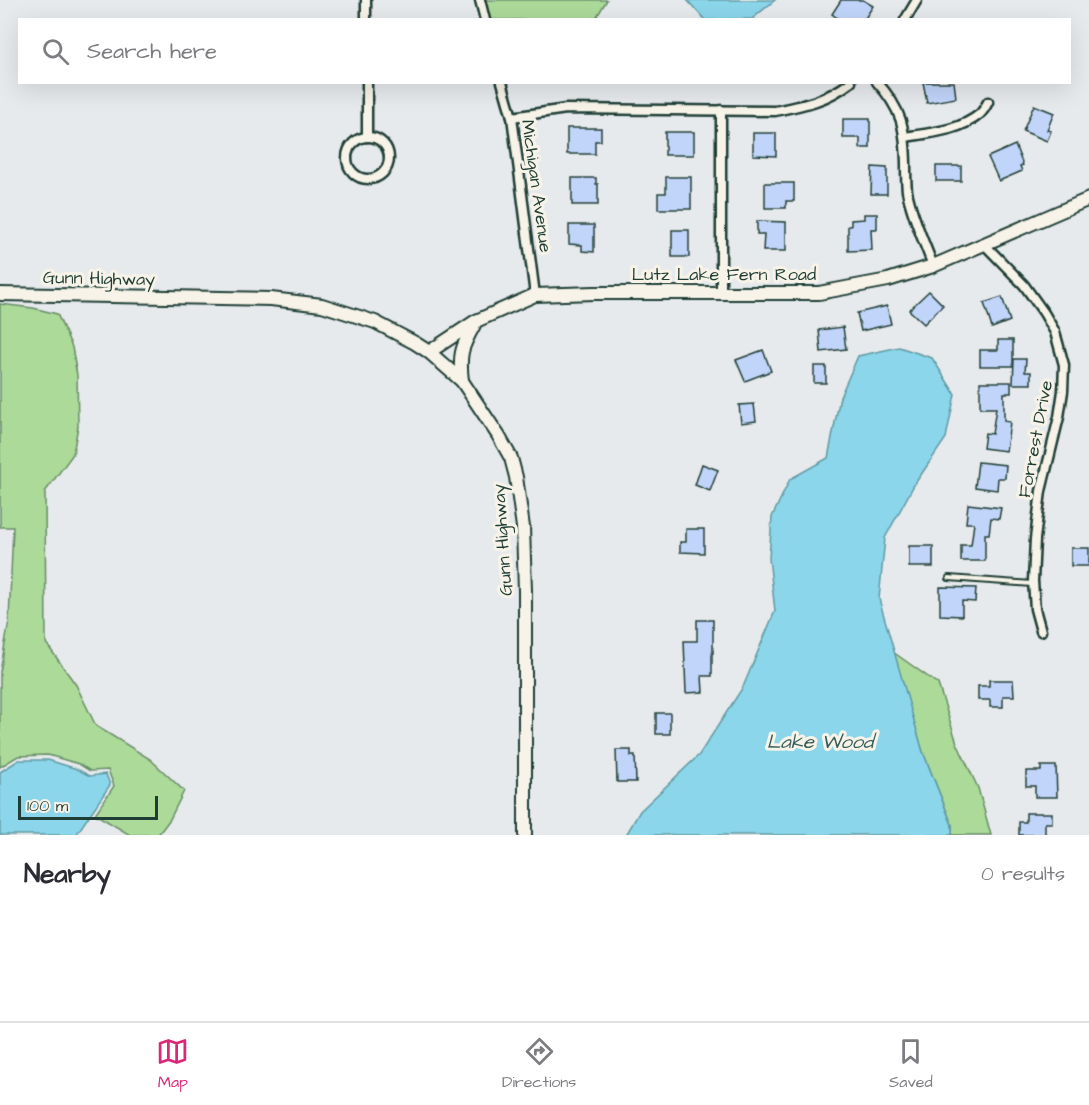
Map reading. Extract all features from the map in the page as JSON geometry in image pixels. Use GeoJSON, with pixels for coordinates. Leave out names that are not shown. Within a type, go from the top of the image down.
{"type":"FeatureCollection","features":[{"type":"Feature","properties":{"kind":"main road","name":"Lutz Lake Fern Road"},"geometry":{"type":"LineString","coordinates":[[429,352],[476,321],[535,295],[819,293],[888,280],[933,266],[1089,198]]}},
{"type":"Feature","properties":{"kind":"main road","name":"Gunn Highway"},"geometry":{"type":"LineString","coordinates":[[0,294],[271,299],[322,305],[375,322],[415,343],[429,352],[462,381],[511,458],[516,477],[523,528],[525,591],[525,835]]}},
{"type":"Feature","properties":{"kind":"main road"},"geometry":{"type":"LineString","coordinates":[[462,381],[460,362],[464,342],[476,321]]}},
{"type":"Feature","properties":{"kind":"street"},"geometry":{"type":"LineString","coordinates":[[366,0],[366,18]]}},
{"type":"Feature","properties":{"kind":"street"},"geometry":{"type":"LineString","coordinates":[[480,0],[484,18]]}},
{"type":"Feature","properties":{"kind":"street"},"geometry":{"type":"LineString","coordinates":[[906,18],[917,0]]}},
{"type":"Feature","properties":{"kind":"street"},"geometry":{"type":"LineString","coordinates":[[367,84],[367,137]]}},
{"type":"Feature","properties":{"kind":"street","name":"Michigan Avenue"},"geometry":{"type":"LineString","coordinates":[[503,84],[512,117],[535,295]]}},
{"type":"Feature","properties":{"kind":"street"},"geometry":{"type":"LineString","coordinates":[[512,117],[566,109],[775,111],[807,105],[837,93],[848,84]]}},
{"type":"Feature","properties":{"kind":"street"},"geometry":{"type":"LineString","coordinates":[[879,84],[891,98],[900,117],[905,137],[907,189],[911,209],[933,266]]}},
{"type":"Feature","properties":{"kind":"street"},"geometry":{"type":"LineString","coordinates":[[905,137],[945,130],[967,123],[981,113],[988,102]]}},
{"type":"Feature","properties":{"kind":"street"},"geometry":{"type":"LineString","coordinates":[[721,110],[721,293]]}},
{"type":"Feature","properties":{"kind":"street"},"geometry":{"type":"LineString","coordinates":[[367,137],[380,141],[388,152],[389,159],[386,168],[373,179],[359,177],[353,173],[347,161],[347,154],[354,142],[367,137]]}},
{"type":"Feature","properties":{"kind":"street","name":"Forrest Drive"},"geometry":{"type":"LineString","coordinates":[[984,244],[1024,285],[1044,313],[1055,332],[1064,365],[1059,417],[1041,490],[1035,539],[1033,584],[1035,609],[1041,631]]}},
{"type":"Feature","properties":{"kind":"lane"},"geometry":{"type":"LineString","coordinates":[[949,578],[1033,584]]}},
{"type":"Feature","properties":{"kind":"green space"},"geometry":{"type":"Polygon","coordinates":[[[485,0],[607,0],[596,18],[490,18],[485,0]]]}},
{"type":"Feature","properties":{"kind":"green space"},"geometry":{"type":"Polygon","coordinates":[[[0,304],[57,314],[72,347],[77,375],[78,426],[73,454],[45,492],[46,643],[76,685],[96,726],[150,759],[184,791],[170,819],[158,835],[130,835],[95,814],[114,786],[108,770],[90,771],[79,764],[48,755],[18,756],[0,767],[0,672],[9,621],[13,527],[0,527],[0,304]]]}},
{"type":"Feature","properties":{"kind":"green space"},"geometry":{"type":"Polygon","coordinates":[[[893,652],[938,684],[957,743],[978,788],[991,835],[952,835],[952,825],[923,752],[893,652]]]}},
{"type":"Feature","properties":{"kind":"water"},"geometry":{"type":"Polygon","coordinates":[[[687,0],[775,0],[753,18],[703,18],[687,0]]]}},
{"type":"Feature","properties":{"kind":"water","name":"Lake Wood"},"geometry":{"type":"Polygon","coordinates":[[[899,347],[932,358],[955,394],[946,438],[914,485],[885,538],[879,599],[923,752],[952,825],[952,835],[626,835],[640,811],[699,755],[743,687],[775,611],[769,558],[772,517],[790,479],[828,458],[840,397],[858,356],[899,347]]]}},
{"type":"Feature","properties":{"kind":"water"},"geometry":{"type":"Polygon","coordinates":[[[19,760],[48,760],[77,769],[90,776],[106,774],[110,785],[76,835],[0,835],[0,772],[19,760]]]}},
{"type":"Feature","properties":{"kind":"building"},"geometry":{"type":"Polygon","coordinates":[[[841,0],[863,0],[873,6],[865,18],[837,18],[832,14],[841,0]]]}},
{"type":"Feature","properties":{"kind":"building"},"geometry":{"type":"Polygon","coordinates":[[[923,84],[954,84],[956,98],[927,103],[923,84]]]}},
{"type":"Feature","properties":{"kind":"building"},"geometry":{"type":"Polygon","coordinates":[[[1034,105],[1054,113],[1047,130],[1051,131],[1047,141],[1023,131],[1034,105]]]}},
{"type":"Feature","properties":{"kind":"building"},"geometry":{"type":"Polygon","coordinates":[[[843,119],[870,119],[870,148],[860,148],[860,138],[843,138],[843,119]]]}},
{"type":"Feature","properties":{"kind":"building"},"geometry":{"type":"Polygon","coordinates":[[[567,128],[601,128],[601,141],[595,141],[595,154],[567,154],[567,128]]]}},
{"type":"Feature","properties":{"kind":"building"},"geometry":{"type":"Polygon","coordinates":[[[665,132],[694,132],[694,155],[665,155],[665,132]]]}},
{"type":"Feature","properties":{"kind":"building"},"geometry":{"type":"Polygon","coordinates":[[[753,133],[776,133],[776,156],[753,155],[753,133]]]}},
{"type":"Feature","properties":{"kind":"building"},"geometry":{"type":"Polygon","coordinates":[[[1015,145],[1023,165],[1020,166],[1022,171],[999,181],[988,157],[1015,145]]]}},
{"type":"Feature","properties":{"kind":"building"},"geometry":{"type":"Polygon","coordinates":[[[936,166],[961,166],[961,181],[936,181],[936,166]]]}},
{"type":"Feature","properties":{"kind":"building"},"geometry":{"type":"Polygon","coordinates":[[[872,167],[887,168],[887,194],[871,194],[872,167]]]}},
{"type":"Feature","properties":{"kind":"building"},"geometry":{"type":"Polygon","coordinates":[[[666,177],[691,177],[691,209],[658,209],[658,193],[666,193],[666,177]]]}},
{"type":"Feature","properties":{"kind":"building"},"geometry":{"type":"Polygon","coordinates":[[[572,178],[596,178],[598,205],[572,205],[572,178]]]}},
{"type":"Feature","properties":{"kind":"building"},"geometry":{"type":"Polygon","coordinates":[[[765,183],[794,183],[794,201],[786,201],[786,208],[765,208],[765,183]]]}},
{"type":"Feature","properties":{"kind":"building"},"geometry":{"type":"Polygon","coordinates":[[[864,214],[877,214],[877,229],[871,229],[872,250],[848,251],[848,226],[851,226],[851,220],[864,219],[864,214]]]}},
{"type":"Feature","properties":{"kind":"building"},"geometry":{"type":"Polygon","coordinates":[[[757,221],[786,222],[786,251],[763,251],[764,234],[757,234],[757,221]]]}},
{"type":"Feature","properties":{"kind":"building"},"geometry":{"type":"Polygon","coordinates":[[[569,225],[594,225],[594,252],[582,251],[582,245],[569,244],[569,225]]]}},
{"type":"Feature","properties":{"kind":"building"},"geometry":{"type":"Polygon","coordinates":[[[672,230],[689,230],[689,257],[672,257],[672,230]]]}},
{"type":"Feature","properties":{"kind":"building"},"geometry":{"type":"Polygon","coordinates":[[[929,291],[943,305],[924,324],[909,310],[929,291]]]}},
{"type":"Feature","properties":{"kind":"building"},"geometry":{"type":"Polygon","coordinates":[[[1002,297],[1010,321],[992,328],[984,303],[1002,297]]]}},
{"type":"Feature","properties":{"kind":"building"},"geometry":{"type":"Polygon","coordinates":[[[887,306],[891,324],[861,331],[857,313],[887,306]]]}},
{"type":"Feature","properties":{"kind":"building"},"geometry":{"type":"Polygon","coordinates":[[[843,327],[846,349],[821,352],[819,330],[843,327]]]}},
{"type":"Feature","properties":{"kind":"building"},"geometry":{"type":"Polygon","coordinates":[[[998,340],[1013,340],[1013,366],[980,366],[980,350],[998,350],[998,340]]]}},
{"type":"Feature","properties":{"kind":"building"},"geometry":{"type":"Polygon","coordinates":[[[763,350],[771,371],[745,381],[736,360],[763,350]]]}},
{"type":"Feature","properties":{"kind":"building"},"geometry":{"type":"Polygon","coordinates":[[[1014,359],[1026,359],[1025,372],[1031,372],[1031,384],[1013,384],[1014,359]]]}},
{"type":"Feature","properties":{"kind":"building"},"geometry":{"type":"Polygon","coordinates":[[[814,366],[826,366],[826,383],[814,383],[814,366]]]}},
{"type":"Feature","properties":{"kind":"building"},"geometry":{"type":"Polygon","coordinates":[[[980,382],[1011,382],[1011,393],[1004,393],[1004,421],[1010,422],[1006,451],[983,448],[985,433],[992,434],[996,408],[980,408],[980,382]]]}},
{"type":"Feature","properties":{"kind":"building"},"geometry":{"type":"Polygon","coordinates":[[[754,404],[756,421],[741,423],[739,405],[754,404]]]}},
{"type":"Feature","properties":{"kind":"building"},"geometry":{"type":"Polygon","coordinates":[[[978,462],[1006,465],[1005,478],[998,478],[997,490],[975,487],[978,462]]]}},
{"type":"Feature","properties":{"kind":"building"},"geometry":{"type":"Polygon","coordinates":[[[702,464],[718,470],[710,491],[695,485],[702,464]]]}},
{"type":"Feature","properties":{"kind":"building"},"geometry":{"type":"Polygon","coordinates":[[[968,504],[1001,508],[999,519],[991,518],[989,534],[985,534],[985,561],[961,561],[961,545],[971,545],[974,523],[966,523],[968,504]]]}},
{"type":"Feature","properties":{"kind":"building"},"geometry":{"type":"Polygon","coordinates":[[[686,529],[704,529],[704,553],[680,552],[680,542],[686,542],[686,529]]]}},
{"type":"Feature","properties":{"kind":"building"},"geometry":{"type":"Polygon","coordinates":[[[909,546],[933,546],[933,567],[909,567],[909,546]]]}},
{"type":"Feature","properties":{"kind":"building"},"geometry":{"type":"Polygon","coordinates":[[[1071,548],[1089,548],[1089,566],[1071,566],[1071,548]]]}},
{"type":"Feature","properties":{"kind":"building"},"geometry":{"type":"Polygon","coordinates":[[[940,587],[976,588],[975,602],[962,601],[962,616],[940,615],[940,587]]]}},
{"type":"Feature","properties":{"kind":"building"},"geometry":{"type":"Polygon","coordinates":[[[697,620],[713,620],[712,676],[702,676],[703,692],[686,693],[684,641],[697,641],[697,620]]]}},
{"type":"Feature","properties":{"kind":"building"},"geometry":{"type":"Polygon","coordinates":[[[989,680],[1013,680],[1014,696],[1003,696],[1003,707],[990,707],[990,700],[978,700],[978,686],[989,686],[989,680]]]}},
{"type":"Feature","properties":{"kind":"building"},"geometry":{"type":"Polygon","coordinates":[[[656,713],[670,713],[670,734],[656,734],[656,713]]]}},
{"type":"Feature","properties":{"kind":"building"},"geometry":{"type":"Polygon","coordinates":[[[616,750],[631,750],[631,756],[635,756],[636,782],[617,782],[616,750]]]}},
{"type":"Feature","properties":{"kind":"building"},"geometry":{"type":"Polygon","coordinates":[[[1041,766],[1056,766],[1057,797],[1035,797],[1035,786],[1026,786],[1026,771],[1041,771],[1041,766]]]}},
{"type":"Feature","properties":{"kind":"building"},"geometry":{"type":"Polygon","coordinates":[[[1026,813],[1052,813],[1052,823],[1045,823],[1045,835],[1019,835],[1019,822],[1026,822],[1026,813]]]}}]}
